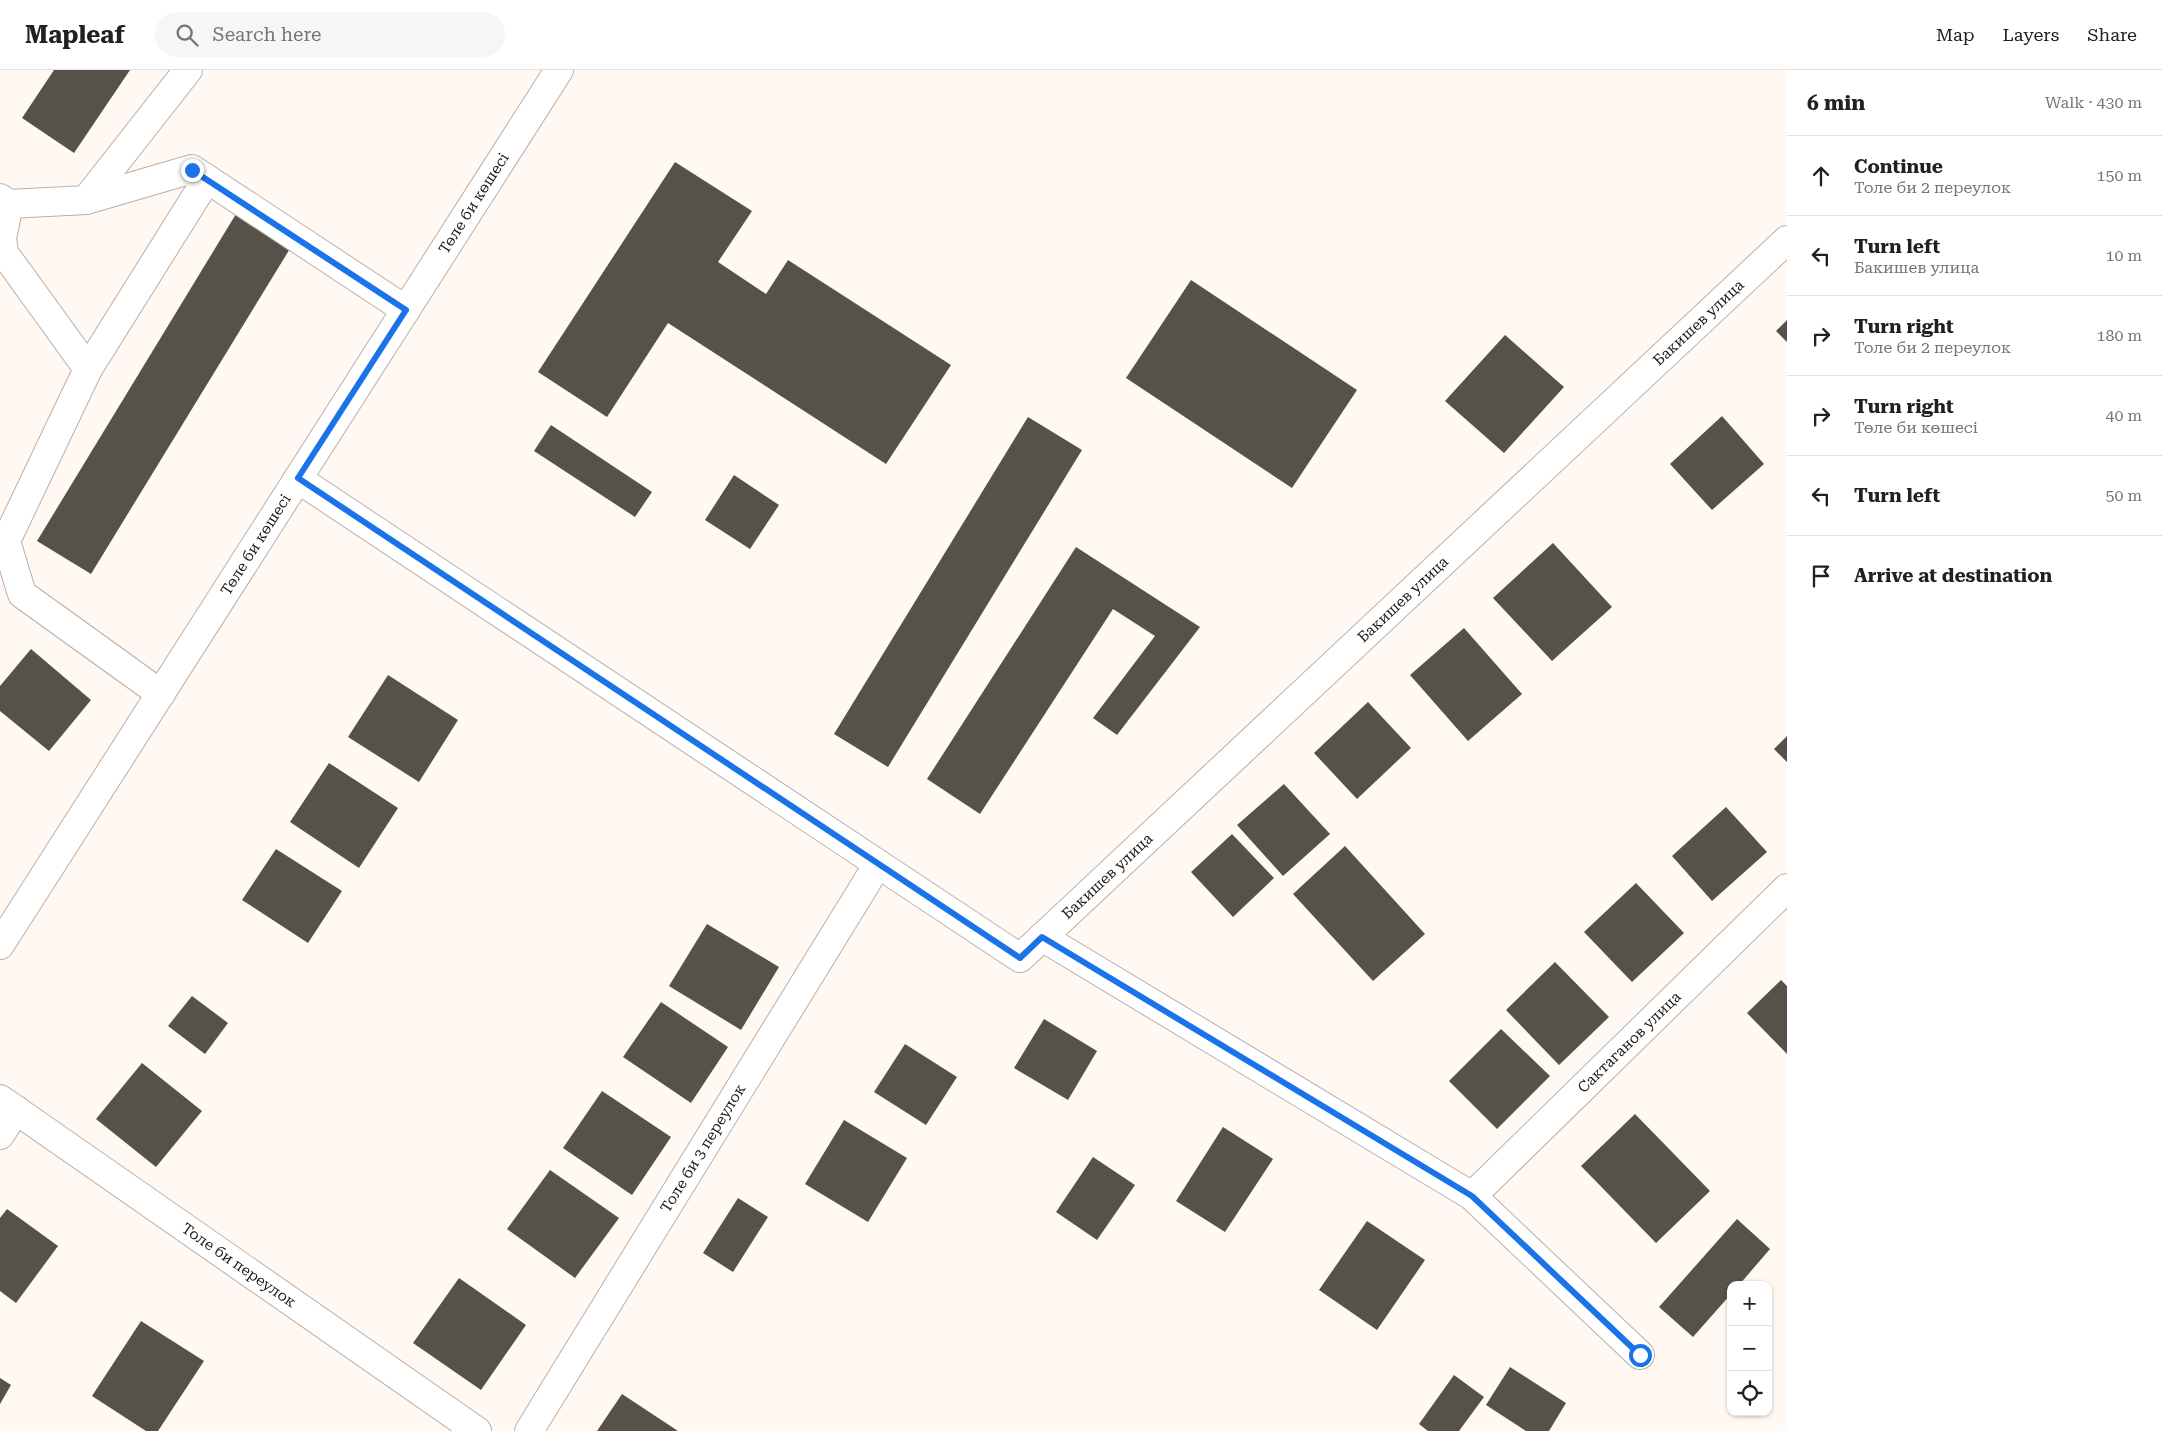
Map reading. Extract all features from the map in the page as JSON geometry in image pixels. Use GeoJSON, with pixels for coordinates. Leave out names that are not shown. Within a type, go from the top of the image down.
{"type":"FeatureCollection","features":[{"type":"Feature","properties":{"kind":"street"},"geometry":{"type":"LineString","coordinates":[[86,200],[188,70]]}},
{"type":"Feature","properties":{"kind":"street","name":"Төле би көшесі"},"geometry":{"type":"LineString","coordinates":[[0,944],[559,70]]}},
{"type":"Feature","properties":{"kind":"street"},"geometry":{"type":"LineString","coordinates":[[88,369],[4,253],[2,238],[4,201],[86,200],[192,170],[406,310]]}},
{"type":"Feature","properties":{"kind":"street"},"geometry":{"type":"LineString","coordinates":[[160,694],[22,594],[6,541],[88,369],[207,179]]}},
{"type":"Feature","properties":{"kind":"street","name":"Бакишев улица"},"geometry":{"type":"LineString","coordinates":[[878,864],[1020,958],[1787,240]]}},
{"type":"Feature","properties":{"kind":"street"},"geometry":{"type":"LineString","coordinates":[[298,478],[878,864]]}},
{"type":"Feature","properties":{"kind":"street","name":"Толе би 3 переулок"},"geometry":{"type":"LineString","coordinates":[[528,1431],[878,864]]}},
{"type":"Feature","properties":{"kind":"street","name":"Сактаганов улица"},"geometry":{"type":"LineString","coordinates":[[1472,1196],[1787,888]]}},
{"type":"Feature","properties":{"kind":"street"},"geometry":{"type":"LineString","coordinates":[[1042,937],[1472,1196],[1640,1355]]}},
{"type":"Feature","properties":{"kind":"street"},"geometry":{"type":"LineString","coordinates":[[0,1135],[8,1104]]}},
{"type":"Feature","properties":{"kind":"street","name":"Толе би переулок"},"geometry":{"type":"LineString","coordinates":[[8,1104],[477,1431]]}},
{"type":"Feature","properties":{"kind":"building"},"geometry":{"type":"Polygon","coordinates":[[[54,70],[130,70],[74,153],[22,118],[54,70]]]}},
{"type":"Feature","properties":{"kind":"building"},"geometry":{"type":"Polygon","coordinates":[[[675,162],[752,211],[718,262],[766,294],[788,260],[951,365],[886,464],[668,323],[607,417],[538,372],[675,162]]]}},
{"type":"Feature","properties":{"kind":"building"},"geometry":{"type":"Polygon","coordinates":[[[236,214],[291,247],[91,574],[37,541],[236,214]]]}},
{"type":"Feature","properties":{"kind":"building"},"geometry":{"type":"Polygon","coordinates":[[[1191,280],[1357,390],[1292,488],[1126,378],[1191,280]]]}},
{"type":"Feature","properties":{"kind":"building"},"geometry":{"type":"Polygon","coordinates":[[[1787,320],[1787,342],[1776,331],[1787,320]]]}},
{"type":"Feature","properties":{"kind":"building"},"geometry":{"type":"Polygon","coordinates":[[[1505,335],[1564,387],[1504,453],[1445,401],[1505,335]]]}},
{"type":"Feature","properties":{"kind":"building"},"geometry":{"type":"Polygon","coordinates":[[[1722,416],[1764,464],[1712,510],[1670,464],[1722,416]]]}},
{"type":"Feature","properties":{"kind":"building"},"geometry":{"type":"Polygon","coordinates":[[[1028,417],[1082,450],[888,767],[834,734],[1028,417]]]}},
{"type":"Feature","properties":{"kind":"building"},"geometry":{"type":"Polygon","coordinates":[[[551,425],[652,492],[635,517],[534,451],[551,425]]]}},
{"type":"Feature","properties":{"kind":"building"},"geometry":{"type":"Polygon","coordinates":[[[734,475],[779,505],[750,549],[705,520],[734,475]]]}},
{"type":"Feature","properties":{"kind":"building"},"geometry":{"type":"Polygon","coordinates":[[[1553,543],[1612,607],[1552,661],[1493,598],[1553,543]]]}},
{"type":"Feature","properties":{"kind":"building"},"geometry":{"type":"Polygon","coordinates":[[[1076,547],[1200,627],[1117,735],[1093,718],[1155,636],[1113,609],[980,814],[927,779],[1076,547]]]}},
{"type":"Feature","properties":{"kind":"building"},"geometry":{"type":"Polygon","coordinates":[[[1464,628],[1522,694],[1468,741],[1410,675],[1464,628]]]}},
{"type":"Feature","properties":{"kind":"building"},"geometry":{"type":"Polygon","coordinates":[[[31,649],[91,700],[49,751],[0,711],[0,686],[31,649]]]}},
{"type":"Feature","properties":{"kind":"building"},"geometry":{"type":"Polygon","coordinates":[[[388,675],[458,720],[419,782],[348,737],[388,675]]]}},
{"type":"Feature","properties":{"kind":"building"},"geometry":{"type":"Polygon","coordinates":[[[1368,702],[1411,748],[1357,799],[1314,753],[1368,702]]]}},
{"type":"Feature","properties":{"kind":"building"},"geometry":{"type":"Polygon","coordinates":[[[1787,736],[1787,762],[1774,749],[1787,736]]]}},
{"type":"Feature","properties":{"kind":"building"},"geometry":{"type":"Polygon","coordinates":[[[329,763],[398,808],[359,868],[290,822],[329,763]]]}},
{"type":"Feature","properties":{"kind":"building"},"geometry":{"type":"Polygon","coordinates":[[[1284,784],[1330,834],[1283,876],[1237,825],[1284,784]]]}},
{"type":"Feature","properties":{"kind":"building"},"geometry":{"type":"Polygon","coordinates":[[[1726,807],[1767,852],[1712,901],[1672,856],[1726,807]]]}},
{"type":"Feature","properties":{"kind":"building"},"geometry":{"type":"Polygon","coordinates":[[[1232,834],[1274,878],[1233,917],[1191,872],[1232,834]]]}},
{"type":"Feature","properties":{"kind":"building"},"geometry":{"type":"Polygon","coordinates":[[[1345,846],[1425,934],[1373,981],[1293,894],[1345,846]]]}},
{"type":"Feature","properties":{"kind":"building"},"geometry":{"type":"Polygon","coordinates":[[[276,849],[342,891],[308,943],[242,900],[276,849]]]}},
{"type":"Feature","properties":{"kind":"building"},"geometry":{"type":"Polygon","coordinates":[[[1636,883],[1684,933],[1632,982],[1584,932],[1636,883]]]}},
{"type":"Feature","properties":{"kind":"building"},"geometry":{"type":"Polygon","coordinates":[[[707,924],[779,967],[741,1030],[669,986],[707,924]]]}},
{"type":"Feature","properties":{"kind":"building"},"geometry":{"type":"Polygon","coordinates":[[[1555,962],[1609,1017],[1559,1065],[1506,1010],[1555,962]]]}},
{"type":"Feature","properties":{"kind":"building"},"geometry":{"type":"Polygon","coordinates":[[[1781,980],[1787,986],[1787,1054],[1747,1013],[1781,980]]]}},
{"type":"Feature","properties":{"kind":"building"},"geometry":{"type":"Polygon","coordinates":[[[192,996],[228,1023],[205,1054],[168,1026],[192,996]]]}},
{"type":"Feature","properties":{"kind":"building"},"geometry":{"type":"Polygon","coordinates":[[[661,1002],[728,1047],[691,1103],[623,1057],[661,1002]]]}},
{"type":"Feature","properties":{"kind":"building"},"geometry":{"type":"Polygon","coordinates":[[[1044,1019],[1097,1051],[1068,1100],[1014,1068],[1044,1019]]]}},
{"type":"Feature","properties":{"kind":"building"},"geometry":{"type":"Polygon","coordinates":[[[1501,1029],[1550,1076],[1497,1129],[1449,1081],[1501,1029]]]}},
{"type":"Feature","properties":{"kind":"building"},"geometry":{"type":"Polygon","coordinates":[[[905,1044],[957,1077],[926,1125],[874,1092],[905,1044]]]}},
{"type":"Feature","properties":{"kind":"building"},"geometry":{"type":"Polygon","coordinates":[[[142,1063],[202,1111],[156,1167],[96,1119],[142,1063]]]}},
{"type":"Feature","properties":{"kind":"building"},"geometry":{"type":"Polygon","coordinates":[[[602,1091],[671,1137],[632,1195],[563,1148],[602,1091]]]}},
{"type":"Feature","properties":{"kind":"building"},"geometry":{"type":"Polygon","coordinates":[[[1635,1114],[1710,1191],[1656,1243],[1581,1166],[1635,1114]]]}},
{"type":"Feature","properties":{"kind":"building"},"geometry":{"type":"Polygon","coordinates":[[[844,1120],[907,1158],[868,1222],[805,1184],[844,1120]]]}},
{"type":"Feature","properties":{"kind":"building"},"geometry":{"type":"Polygon","coordinates":[[[1223,1127],[1273,1159],[1225,1232],[1176,1201],[1223,1127]]]}},
{"type":"Feature","properties":{"kind":"building"},"geometry":{"type":"Polygon","coordinates":[[[1093,1157],[1135,1185],[1097,1240],[1056,1212],[1093,1157]]]}},
{"type":"Feature","properties":{"kind":"building"},"geometry":{"type":"Polygon","coordinates":[[[550,1170],[619,1218],[575,1278],[507,1229],[550,1170]]]}},
{"type":"Feature","properties":{"kind":"building"},"geometry":{"type":"Polygon","coordinates":[[[738,1198],[768,1217],[733,1272],[703,1253],[738,1198]]]}},
{"type":"Feature","properties":{"kind":"building"},"geometry":{"type":"Polygon","coordinates":[[[7,1209],[58,1246],[16,1303],[0,1291],[0,1218],[7,1209]]]}},
{"type":"Feature","properties":{"kind":"building"},"geometry":{"type":"Polygon","coordinates":[[[1737,1219],[1770,1249],[1742,1281],[1727,1281],[1727,1299],[1693,1337],[1659,1307],[1737,1219]]]}},
{"type":"Feature","properties":{"kind":"building"},"geometry":{"type":"Polygon","coordinates":[[[1367,1221],[1425,1260],[1377,1330],[1319,1290],[1367,1221]]]}},
{"type":"Feature","properties":{"kind":"building"},"geometry":{"type":"Polygon","coordinates":[[[459,1278],[526,1325],[481,1390],[413,1343],[459,1278]]]}},
{"type":"Feature","properties":{"kind":"building"},"geometry":{"type":"Polygon","coordinates":[[[141,1321],[204,1361],[158,1431],[146,1431],[92,1396],[141,1321]]]}},
{"type":"Feature","properties":{"kind":"building"},"geometry":{"type":"Polygon","coordinates":[[[1510,1367],[1566,1403],[1549,1431],[1526,1431],[1486,1405],[1510,1367]]]}},
{"type":"Feature","properties":{"kind":"building"},"geometry":{"type":"Polygon","coordinates":[[[1454,1375],[1484,1397],[1459,1431],[1428,1431],[1419,1424],[1454,1375]]]}},
{"type":"Feature","properties":{"kind":"building"},"geometry":{"type":"Polygon","coordinates":[[[0,1378],[11,1385],[0,1404],[0,1378]]]}},
{"type":"Feature","properties":{"kind":"building"},"geometry":{"type":"Polygon","coordinates":[[[622,1394],[678,1431],[597,1431],[622,1394]]]}},
{"type":"Feature","properties":{"kind":"route"},"geometry":{"type":"LineString","coordinates":[[192,170],[406,310],[298,478],[1020,958],[1042,937],[1472,1196],[1640,1355]]}}]}
